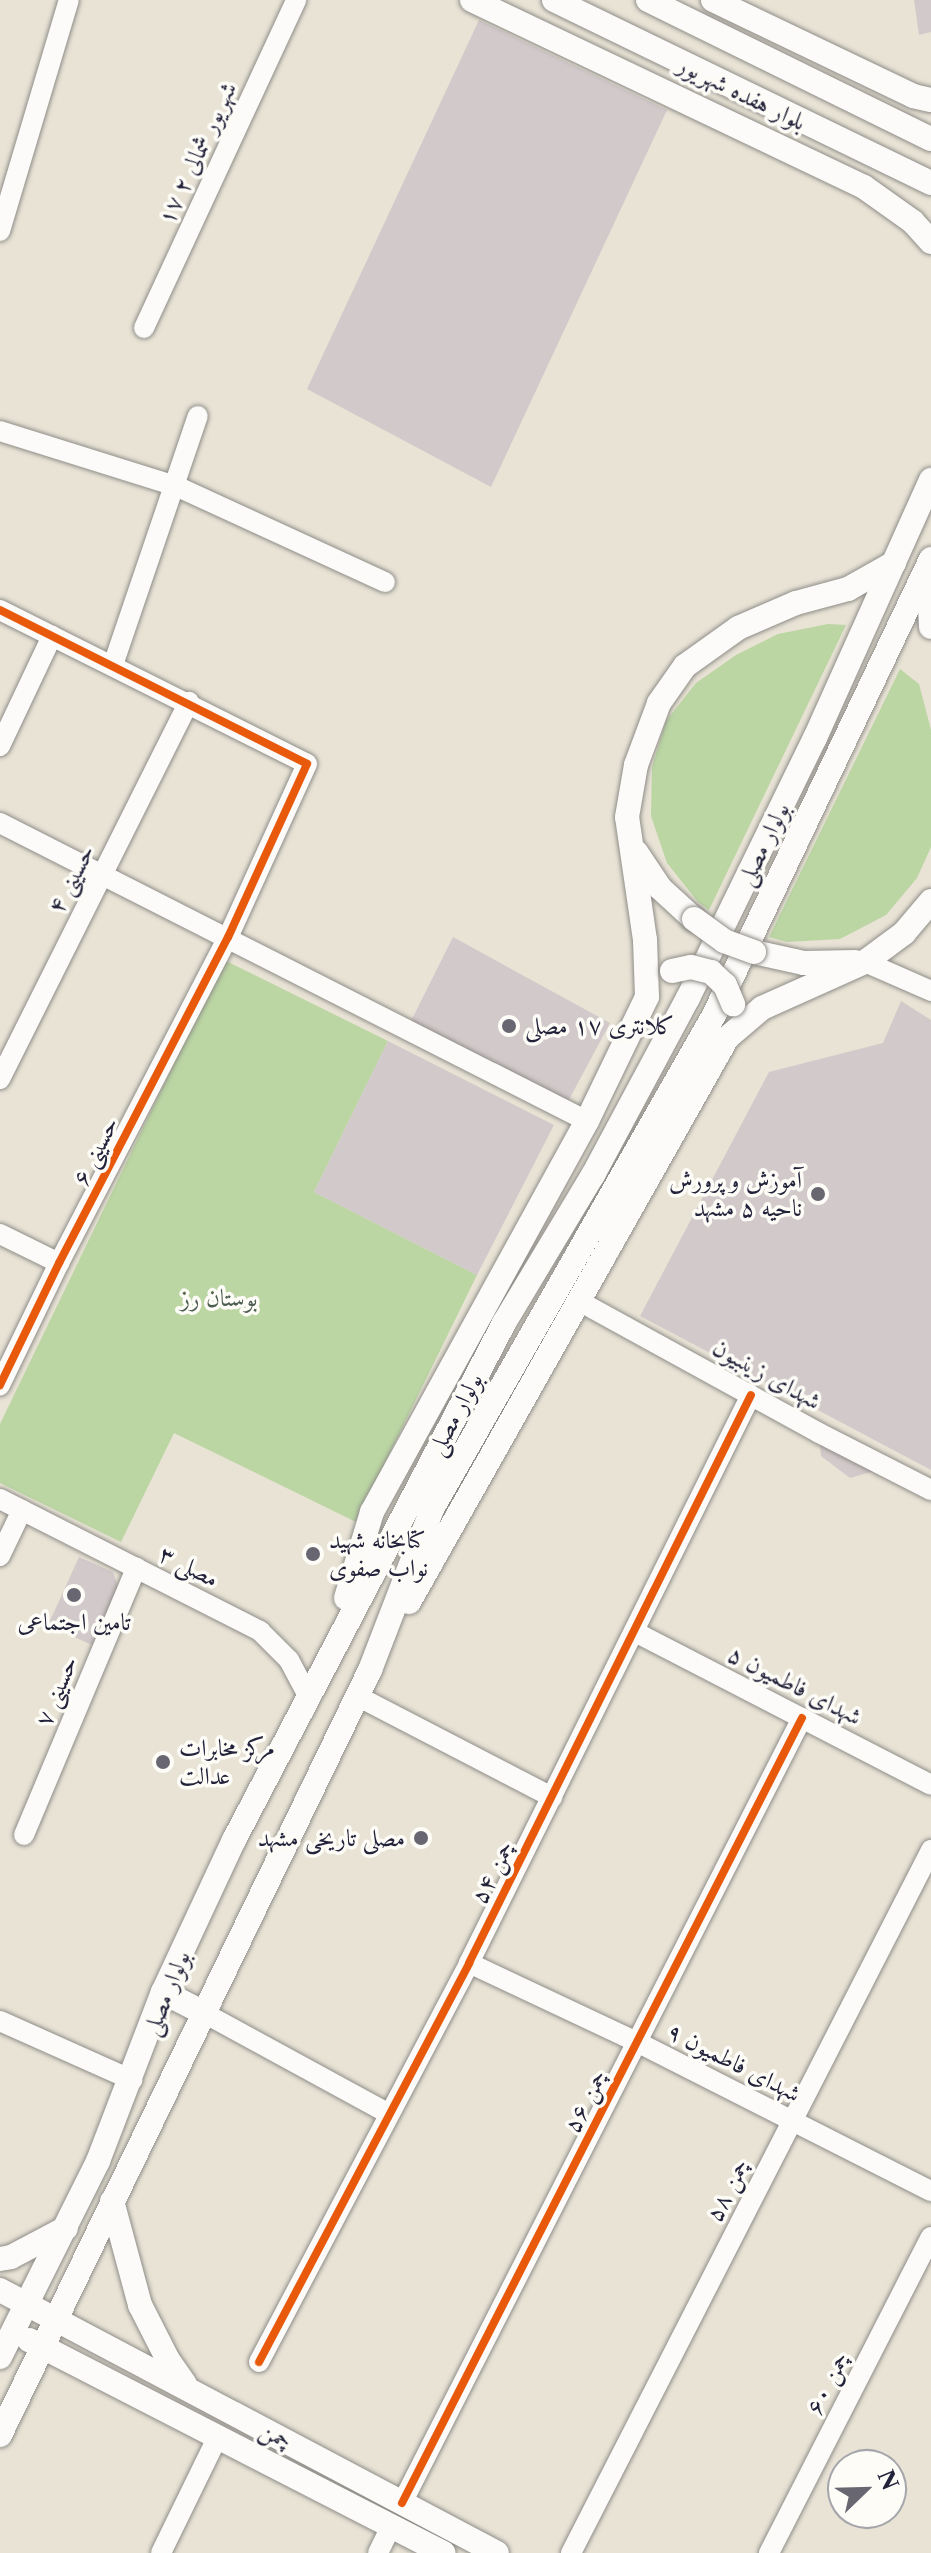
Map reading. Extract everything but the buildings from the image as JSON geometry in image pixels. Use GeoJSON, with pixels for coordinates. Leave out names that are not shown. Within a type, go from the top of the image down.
{"type":"FeatureCollection","features":[{"type":"Feature","properties":{"kind":"main road"},"geometry":{"type":"LineString","coordinates":[[472,0],[864,187],[913,222],[931,242]]}},
{"type":"Feature","properties":{"kind":"main road","name":"بلوار هفده شهریور"},"geometry":{"type":"LineString","coordinates":[[554,0],[931,183]]}},
{"type":"Feature","properties":{"kind":"main road","name":"بلوار هفده شهریور"},"geometry":{"type":"LineString","coordinates":[[648,0],[931,139]]}},
{"type":"Feature","properties":{"kind":"main road"},"geometry":{"type":"LineString","coordinates":[[713,0],[742,7],[913,96],[931,100]]}},
{"type":"Feature","properties":{"kind":"main road","name":"بولوار مصلی"},"geometry":{"type":"LineString","coordinates":[[0,2357],[6,2330],[27,2303],[66,2228],[132,2080],[163,1992],[234,1840],[504,1323],[593,1175],[688,998],[815,738],[931,480]]}},
{"type":"Feature","properties":{"kind":"main road"},"geometry":{"type":"LineString","coordinates":[[929,562],[931,627]]}},
{"type":"Feature","properties":{"kind":"main road","name":"بولوار مصلی"},"geometry":{"type":"LineString","coordinates":[[0,2435],[370,1670],[433,1507],[714,1015],[929,562]]}},
{"type":"Feature","properties":{"kind":"main road"},"geometry":{"type":"LineString","coordinates":[[647,997],[645,940],[627,817],[636,765],[659,703],[685,666],[738,628],[796,603],[848,589],[894,563]]}},
{"type":"Feature","properties":{"kind":"main road"},"geometry":{"type":"LineString","coordinates":[[632,847],[660,888],[724,941],[754,952],[804,963],[865,962]]}},
{"type":"Feature","properties":{"kind":"main road"},"geometry":{"type":"LineString","coordinates":[[727,1038],[762,1008],[865,962],[904,933],[931,901]]}},
{"type":"Feature","properties":{"kind":"main road"},"geometry":{"type":"LineString","coordinates":[[331,1650],[372,1512],[587,1121],[647,997],[672,971],[691,967],[711,972],[725,985],[733,1004],[727,1038],[370,1670]]}},
{"type":"Feature","properties":{"kind":"main road"},"geometry":{"type":"LineString","coordinates":[[163,1992],[204,2013]]}},
{"type":"Feature","properties":{"kind":"main road"},"geometry":{"type":"LineString","coordinates":[[112,2201],[140,2305],[168,2360],[189,2389]]}},
{"type":"Feature","properties":{"kind":"main road"},"geometry":{"type":"LineString","coordinates":[[0,2259],[11,2257],[66,2228]]}},
{"type":"Feature","properties":{"kind":"main road","name":"چمن"},"geometry":{"type":"LineString","coordinates":[[0,2290],[497,2553]]}},
{"type":"Feature","properties":{"kind":"main road","name":"چمن"},"geometry":{"type":"LineString","coordinates":[[6,2330],[443,2553]]}},
{"type":"Feature","properties":{"kind":"main road"},"geometry":{"type":"LineString","coordinates":[[391,2526],[402,2503]]}},
{"type":"Feature","properties":{"kind":"street"},"geometry":{"type":"LineString","coordinates":[[0,231],[69,0]]}},
{"type":"Feature","properties":{"kind":"street","name":"۱۷ شهریور شمالی ۲"},"geometry":{"type":"LineString","coordinates":[[144,328],[296,0]]}},
{"type":"Feature","properties":{"kind":"street"},"geometry":{"type":"LineString","coordinates":[[113,665],[198,416]]}},
{"type":"Feature","properties":{"kind":"street"},"geometry":{"type":"LineString","coordinates":[[0,431],[176,486],[385,582]]}},
{"type":"Feature","properties":{"kind":"street"},"geometry":{"type":"LineString","coordinates":[[0,610],[189,702]]}},
{"type":"Feature","properties":{"kind":"street"},"geometry":{"type":"LineString","coordinates":[[0,746],[52,636]]}},
{"type":"Feature","properties":{"kind":"street","name":"حسینی ۴"},"geometry":{"type":"LineString","coordinates":[[0,1079],[189,702]]}},
{"type":"Feature","properties":{"kind":"street","name":"حسینی ۶"},"geometry":{"type":"LineString","coordinates":[[0,1385],[59,1263],[228,937],[307,764],[189,702]]}},
{"type":"Feature","properties":{"kind":"street"},"geometry":{"type":"LineString","coordinates":[[0,823],[587,1121]]}},
{"type":"Feature","properties":{"kind":"street"},"geometry":{"type":"LineString","coordinates":[[865,962],[931,991]]}},
{"type":"Feature","properties":{"kind":"street"},"geometry":{"type":"LineString","coordinates":[[0,1234],[59,1263]]}},
{"type":"Feature","properties":{"kind":"street","name":"شهدای زینبیون"},"geometry":{"type":"LineString","coordinates":[[579,1301],[931,1490]]}},
{"type":"Feature","properties":{"kind":"street","name":"چمن ۵۴"},"geometry":{"type":"LineString","coordinates":[[259,2362],[469,1963],[751,1395]]}},
{"type":"Feature","properties":{"kind":"street","name":"مصلی ۳"},"geometry":{"type":"LineString","coordinates":[[0,1499],[260,1631],[289,1660],[308,1695]]}},
{"type":"Feature","properties":{"kind":"street"},"geometry":{"type":"LineString","coordinates":[[0,1556],[22,1510]]}},
{"type":"Feature","properties":{"kind":"street","name":"حسینی ۷"},"geometry":{"type":"LineString","coordinates":[[24,1835],[136,1568]]}},
{"type":"Feature","properties":{"kind":"street","name":"شهدای فاطمیون ۵"},"geometry":{"type":"LineString","coordinates":[[635,1632],[931,1785]]}},
{"type":"Feature","properties":{"kind":"street"},"geometry":{"type":"LineString","coordinates":[[357,1696],[552,1797]]}},
{"type":"Feature","properties":{"kind":"street","name":"چمن ۵۶"},"geometry":{"type":"LineString","coordinates":[[402,2503],[802,1718]]}},
{"type":"Feature","properties":{"kind":"street","name":"چمن ۵۸"},"geometry":{"type":"LineString","coordinates":[[571,2553],[931,1850]]}},
{"type":"Feature","properties":{"kind":"street","name":"شهدای فاطمیون ۹"},"geometry":{"type":"LineString","coordinates":[[469,1963],[637,2042],[931,2191]]}},
{"type":"Feature","properties":{"kind":"street"},"geometry":{"type":"LineString","coordinates":[[204,2013],[389,2114]]}},
{"type":"Feature","properties":{"kind":"street"},"geometry":{"type":"LineString","coordinates":[[0,2021],[132,2080]]}},
{"type":"Feature","properties":{"kind":"street","name":"چمن ۶۰"},"geometry":{"type":"LineString","coordinates":[[769,2553],[931,2237]]}},
{"type":"Feature","properties":{"kind":"street"},"geometry":{"type":"LineString","coordinates":[[161,2553],[218,2436]]}},
{"type":"Feature","properties":{"kind":"street"},"geometry":{"type":"LineString","coordinates":[[378,2553],[391,2526]]}},
{"type":"Feature","properties":{"kind":"green space"},"geometry":{"type":"Polygon","coordinates":[[[828,624],[846,625],[709,910],[698,902],[667,863],[651,816],[652,767],[666,721],[696,683],[736,655],[778,634],[828,624]]]}},
{"type":"Feature","properties":{"kind":"green space"},"geometry":{"type":"Polygon","coordinates":[[[900,669],[919,684],[931,730],[931,847],[917,878],[886,915],[840,939],[787,942],[769,937],[900,669]]]}},
{"type":"Feature","properties":{"kind":"green space","name":"بوستان رز"},"geometry":{"type":"Polygon","coordinates":[[[224,960],[388,1041],[314,1192],[477,1275],[356,1522],[174,1433],[121,1542],[0,1483],[0,1424],[224,960]]]}},
{"type":"Feature","properties":{"kind":"cycle path"},"geometry":{"type":"LineString","coordinates":[[0,610],[307,764],[228,937],[59,1263],[0,1385]]}},
{"type":"Feature","properties":{"kind":"cycle path"},"geometry":{"type":"LineString","coordinates":[[259,2362],[469,1963],[751,1395]]}},
{"type":"Feature","properties":{"kind":"cycle path"},"geometry":{"type":"LineString","coordinates":[[402,2503],[802,1718]]}},
{"type":"Feature","properties":{"kind":"place","name":"کلانتری ۱۷ مصلی"},"geometry":{"type":"Point","coordinates":[509,1026]}},
{"type":"Feature","properties":{"kind":"place","name":"آموزش و پرورش ناحیه ۵ مشهد"},"geometry":{"type":"Point","coordinates":[818,1194]}},
{"type":"Feature","properties":{"kind":"place","name":"کتابخانه شهید نواب صفوی"},"geometry":{"type":"Point","coordinates":[313,1554]}},
{"type":"Feature","properties":{"kind":"place","name":"تامین اجتماعی"},"geometry":{"type":"Point","coordinates":[74,1595]}},
{"type":"Feature","properties":{"kind":"place","name":"مرکز مخابرات عدالت"},"geometry":{"type":"Point","coordinates":[163,1762]}},
{"type":"Feature","properties":{"kind":"place","name":"مصلی تاریخی مشهد"},"geometry":{"type":"Point","coordinates":[421,1838]}}]}
